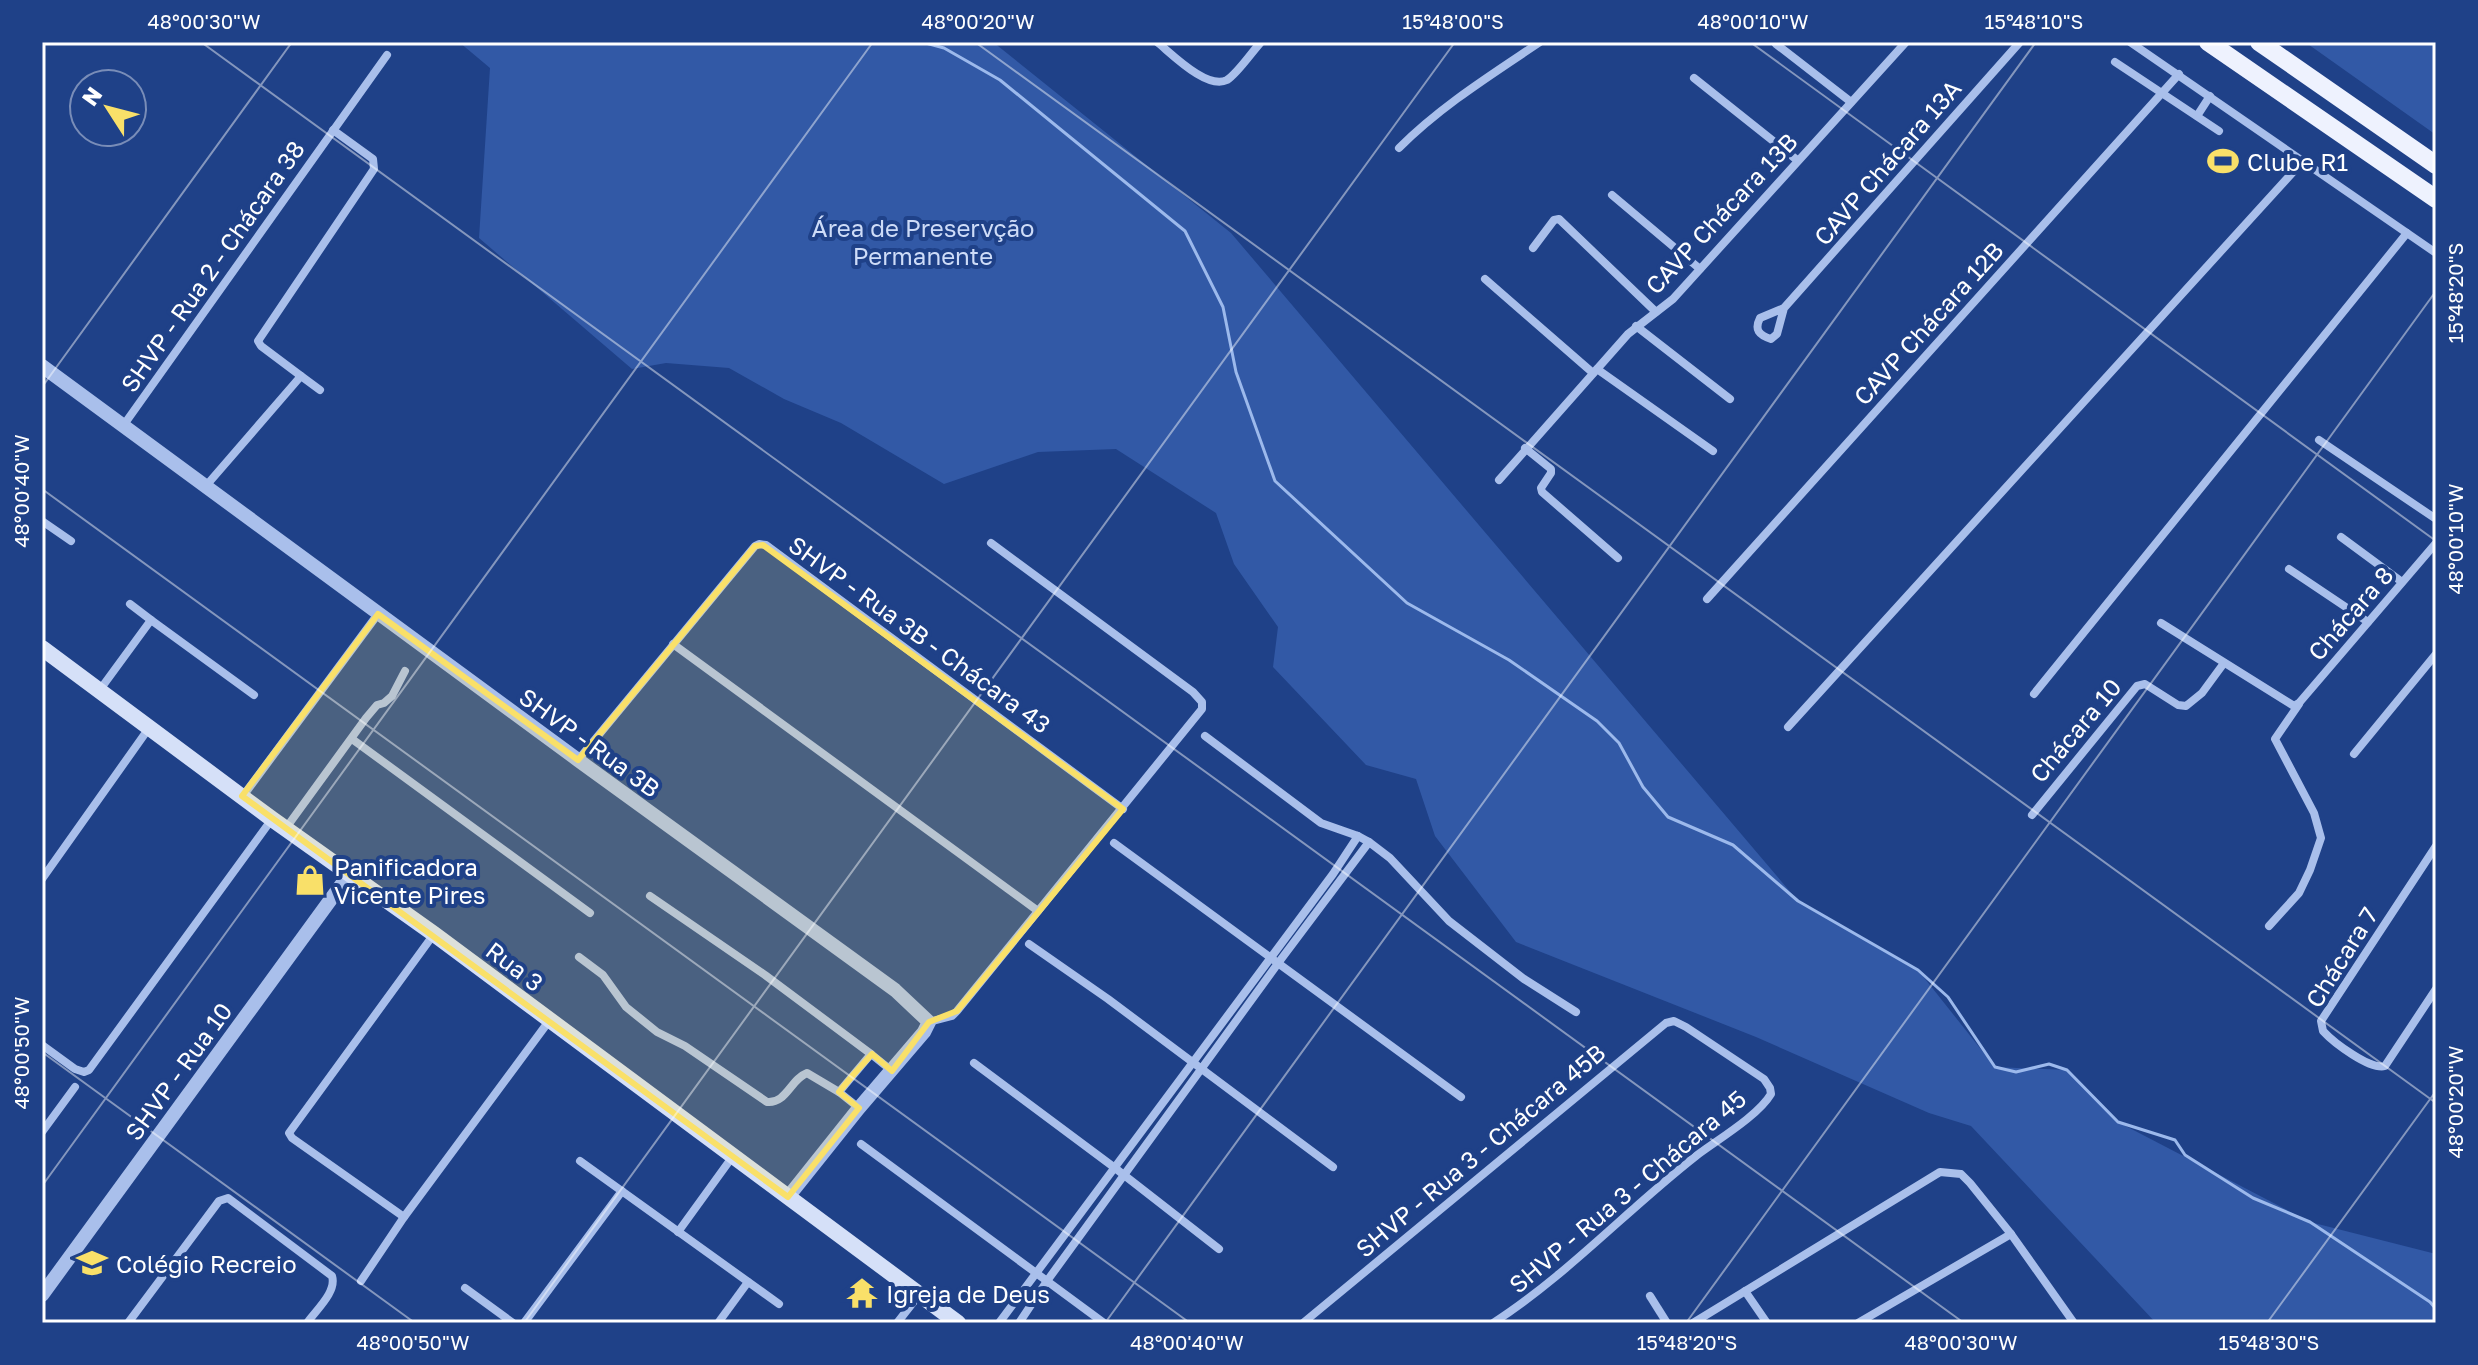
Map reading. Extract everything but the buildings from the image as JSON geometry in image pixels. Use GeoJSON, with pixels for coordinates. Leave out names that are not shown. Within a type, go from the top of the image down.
{"type":"FeatureCollection","features":[{"type":"Feature","properties":{"kind":"main road"},"geometry":{"type":"LineString","coordinates":[[2208,42],[2436,199]]}},
{"type":"Feature","properties":{"kind":"main road"},"geometry":{"type":"LineString","coordinates":[[2259,42],[2436,165]]}},
{"type":"Feature","properties":{"kind":"main road"},"geometry":{"type":"LineString","coordinates":[[2403,177],[2403,163],[2412,154],[2419,153]]}},
{"type":"Feature","properties":{"kind":"main road","name":"Rua 3"},"geometry":{"type":"LineString","coordinates":[[42,648],[958,1323]]}},
{"type":"Feature","properties":{"kind":"street"},"geometry":{"type":"LineString","coordinates":[[1157,42],[1205,79],[1216,83],[1228,79],[1261,42]]}},
{"type":"Feature","properties":{"kind":"street"},"geometry":{"type":"LineString","coordinates":[[1399,148],[1425,121],[1455,98],[1540,42]]}},
{"type":"Feature","properties":{"kind":"street","name":"CAVP Chácara 13B"},"geometry":{"type":"LineString","coordinates":[[1499,480],[1636,326],[1666,306],[1906,42]]}},
{"type":"Feature","properties":{"kind":"street","name":"CAVP Chácara 13A"},"geometry":{"type":"LineString","coordinates":[[1784,308],[2020,42]]}},
{"type":"Feature","properties":{"kind":"street"},"geometry":{"type":"LineString","coordinates":[[2130,42],[2436,253]]}},
{"type":"Feature","properties":{"kind":"street"},"geometry":{"type":"LineString","coordinates":[[1776,44],[1851,102]]}},
{"type":"Feature","properties":{"kind":"street","name":"SHVP - Rua 2 - Chácara 38"},"geometry":{"type":"LineString","coordinates":[[123,426],[387,55]]}},
{"type":"Feature","properties":{"kind":"street"},"geometry":{"type":"LineString","coordinates":[[2115,62],[2219,131]]}},
{"type":"Feature","properties":{"kind":"street","name":"CAVP Chácara 12B"},"geometry":{"type":"LineString","coordinates":[[1707,599],[2179,74]]}},
{"type":"Feature","properties":{"kind":"street"},"geometry":{"type":"LineString","coordinates":[[1694,78],[1797,160]]}},
{"type":"Feature","properties":{"kind":"street"},"geometry":{"type":"LineString","coordinates":[[2197,116],[2210,96]]}},
{"type":"Feature","properties":{"kind":"street","name":"SHVP - Rua 2 - Chácara 38"},"geometry":{"type":"LineString","coordinates":[[320,390],[258,341],[374,169],[373,159],[333,130]]}},
{"type":"Feature","properties":{"kind":"street"},"geometry":{"type":"LineString","coordinates":[[1788,727],[2303,161]]}},
{"type":"Feature","properties":{"kind":"street"},"geometry":{"type":"LineString","coordinates":[[1612,195],[1700,269]]}},
{"type":"Feature","properties":{"kind":"street"},"geometry":{"type":"LineString","coordinates":[[1533,248],[1554,220],[1559,219],[1656,312]]}},
{"type":"Feature","properties":{"kind":"street"},"geometry":{"type":"LineString","coordinates":[[2034,694],[2407,233]]}},
{"type":"Feature","properties":{"kind":"street"},"geometry":{"type":"LineString","coordinates":[[1485,279],[1595,371],[1713,451]]}},
{"type":"Feature","properties":{"kind":"street"},"geometry":{"type":"LineString","coordinates":[[1636,326],[1730,399]]}},
{"type":"Feature","properties":{"kind":"street","name":"SHVP - Rua 3B"},"geometry":{"type":"LineString","coordinates":[[42,366],[895,990],[929,1022]]}},
{"type":"Feature","properties":{"kind":"street"},"geometry":{"type":"LineString","coordinates":[[205,487],[301,376]]}},
{"type":"Feature","properties":{"kind":"street"},"geometry":{"type":"LineString","coordinates":[[2319,440],[2436,519]]}},
{"type":"Feature","properties":{"kind":"street"},"geometry":{"type":"LineString","coordinates":[[1525,448],[1551,469],[1542,492],[1618,558]]}},
{"type":"Feature","properties":{"kind":"street"},"geometry":{"type":"LineString","coordinates":[[42,521],[71,541]]}},
{"type":"Feature","properties":{"kind":"street"},"geometry":{"type":"LineString","coordinates":[[2341,537],[2402,582]]}},
{"type":"Feature","properties":{"kind":"street"},"geometry":{"type":"LineString","coordinates":[[788,1197],[859,1108],[916,1044],[929,1022],[952,1016],[957,1011],[1200,715],[1202,702],[1193,692],[991,543]]}},
{"type":"Feature","properties":{"kind":"street","name":"Chácara 8"},"geometry":{"type":"LineString","coordinates":[[2269,926],[2299,893],[2321,838],[2314,813],[2275,739],[2296,705],[2436,543]]}},
{"type":"Feature","properties":{"kind":"street","name":"SHVP - Rua 3B - Chácara 43"},"geometry":{"type":"LineString","coordinates":[[578,760],[759,544],[766,545],[1123,809]]}},
{"type":"Feature","properties":{"kind":"street"},"geometry":{"type":"LineString","coordinates":[[2289,569],[2368,622]]}},
{"type":"Feature","properties":{"kind":"street"},"geometry":{"type":"LineString","coordinates":[[130,604],[254,695]]}},
{"type":"Feature","properties":{"kind":"street"},"geometry":{"type":"LineString","coordinates":[[242,796],[378,614]]}},
{"type":"Feature","properties":{"kind":"street"},"geometry":{"type":"LineString","coordinates":[[99,692],[151,620]]}},
{"type":"Feature","properties":{"kind":"street"},"geometry":{"type":"LineString","coordinates":[[2161,623],[2296,705]]}},
{"type":"Feature","properties":{"kind":"street"},"geometry":{"type":"LineString","coordinates":[[673,644],[1038,911]]}},
{"type":"Feature","properties":{"kind":"street"},"geometry":{"type":"LineString","coordinates":[[2354,754],[2436,654]]}},
{"type":"Feature","properties":{"kind":"street","name":"Chácara 10"},"geometry":{"type":"LineString","coordinates":[[2032,815],[2137,686],[2145,684],[2178,705],[2186,706],[2202,693],[2224,663]]}},
{"type":"Feature","properties":{"kind":"street"},"geometry":{"type":"LineString","coordinates":[[42,1045],[75,1069],[89,1070],[279,823],[352,739],[373,708],[392,696],[405,671]]}},
{"type":"Feature","properties":{"kind":"street"},"geometry":{"type":"LineString","coordinates":[[42,879],[149,728]]}},
{"type":"Feature","properties":{"kind":"street"},"geometry":{"type":"LineString","coordinates":[[1205,736],[1321,823],[1369,842],[1390,858],[1449,921],[1515,973],[1576,1012]]}},
{"type":"Feature","properties":{"kind":"street"},"geometry":{"type":"LineString","coordinates":[[352,739],[590,913]]}},
{"type":"Feature","properties":{"kind":"street"},"geometry":{"type":"LineString","coordinates":[[999,1323],[1333,874],[1358,836]]}},
{"type":"Feature","properties":{"kind":"street"},"geometry":{"type":"LineString","coordinates":[[1019,1323],[1369,842]]}},
{"type":"Feature","properties":{"kind":"street"},"geometry":{"type":"LineString","coordinates":[[1114,843],[1461,1097]]}},
{"type":"Feature","properties":{"kind":"street","name":"Chácara 7"},"geometry":{"type":"LineString","coordinates":[[2436,846],[2321,1021],[2323,1031],[2370,1065],[2380,1068],[2385,1066],[2436,989]]}},
{"type":"Feature","properties":{"kind":"street","name":"SHVP - Rua 10"},"geometry":{"type":"LineString","coordinates":[[42,1295],[350,873]]}},
{"type":"Feature","properties":{"kind":"street"},"geometry":{"type":"LineString","coordinates":[[650,896],[765,975],[892,1071]]}},
{"type":"Feature","properties":{"kind":"street"},"geometry":{"type":"LineString","coordinates":[[404,1217],[289,1133],[434,934]]}},
{"type":"Feature","properties":{"kind":"street"},"geometry":{"type":"LineString","coordinates":[[1029,944],[1333,1167]]}},
{"type":"Feature","properties":{"kind":"street"},"geometry":{"type":"LineString","coordinates":[[579,957],[603,975],[626,1007],[657,1032],[685,1046],[767,1102],[779,1100],[803,1073],[811,1073],[859,1108]]}},
{"type":"Feature","properties":{"kind":"street"},"geometry":{"type":"LineString","coordinates":[[361,1281],[404,1217],[549,1021]]}},
{"type":"Feature","properties":{"kind":"street","name":"SHVP - Rua 3 - Chácara 45B"},"geometry":{"type":"LineString","coordinates":[[1303,1323],[1666,1023],[1674,1021],[1686,1027]]}},
{"type":"Feature","properties":{"kind":"street","name":"SHVP - Rua 3 - Chácara 45"},"geometry":{"type":"LineString","coordinates":[[1493,1323],[1545,1285],[1771,1094],[1764,1079],[1686,1027]]}},
{"type":"Feature","properties":{"kind":"street"},"geometry":{"type":"LineString","coordinates":[[839,1092],[871,1054]]}},
{"type":"Feature","properties":{"kind":"street"},"geometry":{"type":"LineString","coordinates":[[974,1063],[1219,1249]]}},
{"type":"Feature","properties":{"kind":"street"},"geometry":{"type":"LineString","coordinates":[[42,1132],[75,1087]]}},
{"type":"Feature","properties":{"kind":"street"},"geometry":{"type":"LineString","coordinates":[[861,1144],[1104,1323]]}},
{"type":"Feature","properties":{"kind":"street"},"geometry":{"type":"LineString","coordinates":[[678,1232],[733,1155]]}},
{"type":"Feature","properties":{"kind":"street"},"geometry":{"type":"LineString","coordinates":[[580,1161],[779,1304]]}},
{"type":"Feature","properties":{"kind":"street"},"geometry":{"type":"LineString","coordinates":[[1693,1323],[1940,1172],[1961,1174],[2011,1234],[2074,1323]]}},
{"type":"Feature","properties":{"kind":"street"},"geometry":{"type":"LineString","coordinates":[[524,1323],[622,1191]]}},
{"type":"Feature","properties":{"kind":"street"},"geometry":{"type":"LineString","coordinates":[[128,1323],[219,1201],[228,1198],[332,1276],[334,1283],[331,1290],[307,1323]]}},
{"type":"Feature","properties":{"kind":"street"},"geometry":{"type":"LineString","coordinates":[[1858,1323],[2011,1234]]}},
{"type":"Feature","properties":{"kind":"street"},"geometry":{"type":"LineString","coordinates":[[718,1323],[748,1282]]}},
{"type":"Feature","properties":{"kind":"street"},"geometry":{"type":"LineString","coordinates":[[465,1288],[513,1323]]}},
{"type":"Feature","properties":{"kind":"street"},"geometry":{"type":"LineString","coordinates":[[1745,1291],[1767,1323]]}},
{"type":"Feature","properties":{"kind":"street"},"geometry":{"type":"LineString","coordinates":[[897,1323],[919,1295]]}},
{"type":"Feature","properties":{"kind":"street"},"geometry":{"type":"LineString","coordinates":[[1650,1296],[1667,1323]]}},
{"type":"Feature","properties":{"kind":"street"},"geometry":{"type":"LineString","coordinates":[[1016,1301],[1028,1310]]}},
{"type":"Feature","properties":{"kind":"highlighted area"},"geometry":{"type":"Polygon","coordinates":[[[763,545],[1123,809],[957,1011],[929,1022],[892,1071],[872,1054],[854,1074],[839,1092],[859,1108],[788,1197],[242,796],[378,614],[578,760],[755,546],[763,545]]]}},
{"type":"Feature","properties":{"kind":"green space","name":"Área de Preservção Permanente"},"geometry":{"type":"Polygon","coordinates":[[[459,42],[993,42],[1231,233],[1798,901],[1918,970],[1995,1067],[2067,1070],[2118,1122],[2310,1222],[2436,1254],[2436,1323],[2156,1323],[1971,1126],[1929,1113],[1756,1037],[1516,942],[1435,836],[1416,779],[1366,765],[1273,667],[1278,627],[1234,564],[1216,513],[1116,449],[1038,452],[944,484],[841,423],[784,399],[729,368],[666,363],[632,369],[479,238],[490,68],[459,42]]]}},
{"type":"Feature","properties":{"kind":"green space"},"geometry":{"type":"Polygon","coordinates":[[[2305,42],[2436,42],[2436,135],[2432,132],[2305,42]]]}},
{"type":"Feature","properties":{"kind":"waterway"},"geometry":{"type":"LineString","coordinates":[[922,42],[944,48],[1000,80],[1185,231],[1223,307],[1236,372],[1275,481],[1407,603],[1509,660],[1597,721],[1619,743],[1643,787],[1668,817],[1733,845],[1798,901],[1918,970],[1948,997],[1995,1067],[2016,1072],[2049,1064],[2067,1070],[2118,1122],[2175,1140],[2185,1155],[2253,1198],[2310,1222],[2436,1309]]}},
{"type":"Feature","properties":{"kind":"place","name":"Clube R1"},"geometry":{"type":"Point","coordinates":[2223,161]}},
{"type":"Feature","properties":{"kind":"place","name":"Panificadora Vicente Pires"},"geometry":{"type":"Point","coordinates":[310,880]}},
{"type":"Feature","properties":{"kind":"place","name":"Colégio Recreio"},"geometry":{"type":"Point","coordinates":[92,1263]}},
{"type":"Feature","properties":{"kind":"place","name":"Igreja de Deus"},"geometry":{"type":"Point","coordinates":[862,1293]}}]}
